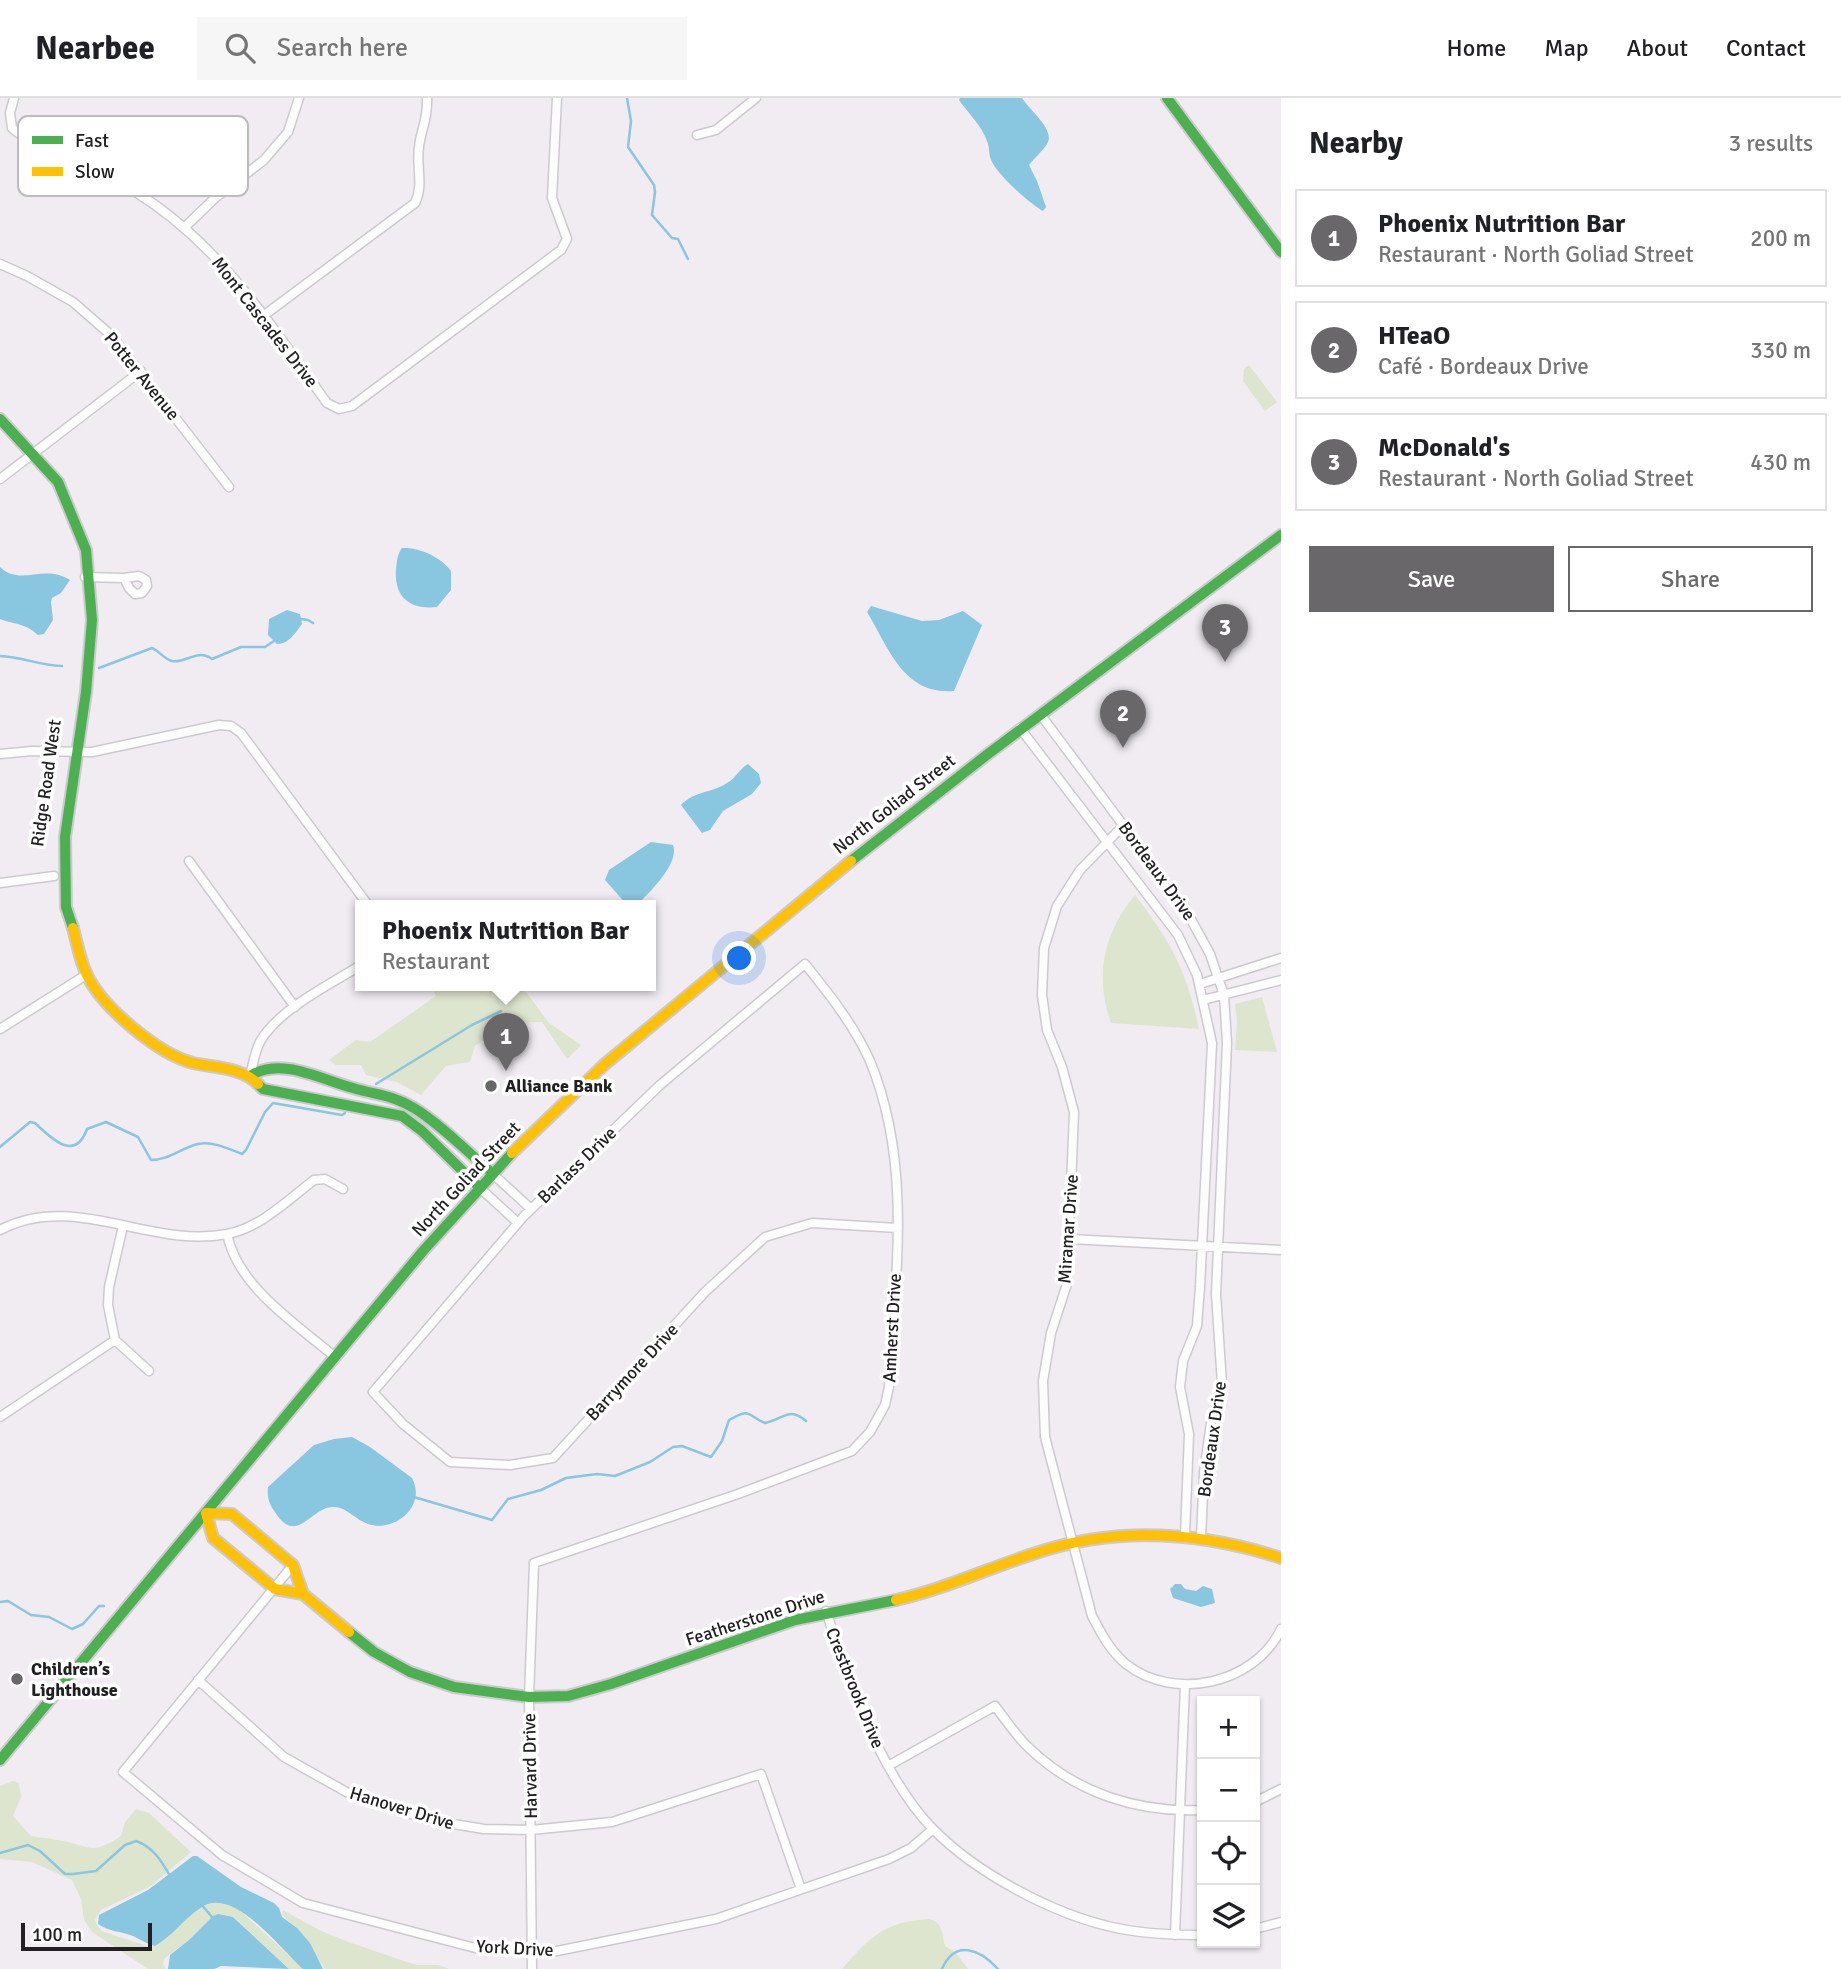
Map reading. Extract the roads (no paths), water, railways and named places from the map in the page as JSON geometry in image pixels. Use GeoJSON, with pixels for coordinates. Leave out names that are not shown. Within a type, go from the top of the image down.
{"type":"FeatureCollection","features":[{"type":"Feature","properties":{"kind":"street","name":"Mont Cascades Drive"},"geometry":{"type":"LineString","coordinates":[[14,98],[10,113],[12,128],[18,134]]}},
{"type":"Feature","properties":{"kind":"street"},"geometry":{"type":"LineString","coordinates":[[248,172],[264,160],[288,132],[299,98]]}},
{"type":"Feature","properties":{"kind":"street"},"geometry":{"type":"LineString","coordinates":[[263,316],[415,203],[420,192],[419,147],[428,116],[427,98]]}},
{"type":"Feature","properties":{"kind":"street","name":"Mont Cascades Drive"},"geometry":{"type":"LineString","coordinates":[[141,196],[185,227],[228,270],[327,403],[339,409],[352,406],[561,250],[566,239],[552,198],[557,98]]}},
{"type":"Feature","properties":{"kind":"street"},"geometry":{"type":"LineString","coordinates":[[697,135],[716,130],[756,98]]}},
{"type":"Feature","properties":{"kind":"street"},"geometry":{"type":"LineString","coordinates":[[1167,98],[1281,252]]}},
{"type":"Feature","properties":{"kind":"street"},"geometry":{"type":"LineString","coordinates":[[185,227],[218,196]]}},
{"type":"Feature","properties":{"kind":"street","name":"Potter Avenue"},"geometry":{"type":"LineString","coordinates":[[0,264],[73,302],[112,336],[229,487]]}},
{"type":"Feature","properties":{"kind":"street"},"geometry":{"type":"LineString","coordinates":[[0,479],[141,371]]}},
{"type":"Feature","properties":{"kind":"street","name":"Ridge Road West"},"geometry":{"type":"LineString","coordinates":[[0,419],[23,438],[51,473],[70,507],[85,559],[86,623],[83,656],[64,764]]}},
{"type":"Feature","properties":{"kind":"street","name":"North Goliad Street"},"geometry":{"type":"LineString","coordinates":[[0,1760],[423,1251],[545,1120],[606,1063],[844,864],[1020,728],[1281,535]]}},
{"type":"Feature","properties":{"kind":"street"},"geometry":{"type":"LineString","coordinates":[[85,577],[124,578]]}},
{"type":"Feature","properties":{"kind":"street","name":"Bordeaux Drive"},"geometry":{"type":"LineString","coordinates":[[1040,714],[1183,905],[1200,931],[1224,995],[1227,1043],[1216,1246],[1222,1384],[1211,1423],[1204,1472],[1201,1537]]}},
{"type":"Feature","properties":{"kind":"street"},"geometry":{"type":"LineString","coordinates":[[0,754],[32,751],[92,752],[219,725],[231,726],[241,733],[364,900]]}},
{"type":"Feature","properties":{"kind":"street","name":"Bordeaux Drive"},"geometry":{"type":"LineString","coordinates":[[1020,728],[1178,935],[1200,984],[1212,1043],[1197,1326],[1183,1361],[1180,1387],[1189,1434],[1185,1535]]}},
{"type":"Feature","properties":{"kind":"street","name":"Miramar Drive"},"geometry":{"type":"LineString","coordinates":[[1124,825],[1080,870],[1058,906],[1044,948],[1042,995],[1047,1030],[1062,1067],[1074,1112],[1067,1284],[1051,1333],[1043,1381],[1045,1437],[1092,1616],[1105,1642],[1127,1665],[1158,1681],[1185,1685]]}},
{"type":"Feature","properties":{"kind":"street"},"geometry":{"type":"LineString","coordinates":[[189,861],[295,1007]]}},
{"type":"Feature","properties":{"kind":"street","name":"Ridge Road West"},"geometry":{"type":"LineString","coordinates":[[52,863],[63,921],[86,975],[132,1025],[161,1048],[181,1059],[250,1076],[263,1089],[402,1116],[422,1131],[460,1172],[518,1223]]}},
{"type":"Feature","properties":{"kind":"street"},"geometry":{"type":"LineString","coordinates":[[0,883],[54,876]]}},
{"type":"Feature","properties":{"kind":"street"},"geometry":{"type":"LineString","coordinates":[[1200,984],[1281,958]]}},
{"type":"Feature","properties":{"kind":"street","name":"Barlass Drive"},"geometry":{"type":"LineString","coordinates":[[373,1392],[531,1209],[660,1086],[805,964]]}},
{"type":"Feature","properties":{"kind":"street","name":"Amherst Drive"},"geometry":{"type":"LineString","coordinates":[[534,1563],[738,1494],[852,1451],[870,1432],[885,1405],[889,1387],[898,1228],[897,1166],[887,1113],[869,1060],[842,1010],[805,964]]}},
{"type":"Feature","properties":{"kind":"street"},"geometry":{"type":"LineString","coordinates":[[250,1076],[260,1042],[272,1025],[355,969]]}},
{"type":"Feature","properties":{"kind":"street"},"geometry":{"type":"LineString","coordinates":[[0,1029],[86,975]]}},
{"type":"Feature","properties":{"kind":"street"},"geometry":{"type":"LineString","coordinates":[[1203,1000],[1281,980]]}},
{"type":"Feature","properties":{"kind":"street","name":"Ridge Road West"},"geometry":{"type":"LineString","coordinates":[[250,1076],[261,1069],[296,1070],[388,1096],[416,1109],[531,1209]]}},
{"type":"Feature","properties":{"kind":"street"},"geometry":{"type":"LineString","coordinates":[[422,1131],[430,1119]]}},
{"type":"Feature","properties":{"kind":"street"},"geometry":{"type":"LineString","coordinates":[[1207,1131],[1222,1132]]}},
{"type":"Feature","properties":{"kind":"street"},"geometry":{"type":"LineString","coordinates":[[0,1230],[32,1217],[63,1215],[95,1218],[123,1226],[191,1236],[227,1234],[258,1222],[314,1180],[325,1178],[343,1189]]}},
{"type":"Feature","properties":{"kind":"street","name":"Barrymore Drive"},"geometry":{"type":"LineString","coordinates":[[373,1392],[404,1424],[450,1462],[510,1465],[552,1458],[705,1292],[765,1237],[811,1223],[898,1228]]}},
{"type":"Feature","properties":{"kind":"street"},"geometry":{"type":"LineString","coordinates":[[123,1226],[109,1287],[108,1305],[115,1340],[149,1371]]}},
{"type":"Feature","properties":{"kind":"street"},"geometry":{"type":"LineString","coordinates":[[227,1234],[231,1252],[249,1282],[335,1357]]}},
{"type":"Feature","properties":{"kind":"street"},"geometry":{"type":"LineString","coordinates":[[1070,1239],[1281,1250]]}},
{"type":"Feature","properties":{"kind":"street"},"geometry":{"type":"LineString","coordinates":[[0,1417],[115,1340]]}},
{"type":"Feature","properties":{"kind":"street"},"geometry":{"type":"LineString","coordinates":[[206,1513],[232,1514],[293,1565],[303,1594]]}},
{"type":"Feature","properties":{"kind":"street","name":"Featherstone Drive"},"geometry":{"type":"LineString","coordinates":[[206,1513],[213,1538],[275,1589],[303,1594],[374,1652],[410,1672],[454,1687],[529,1697],[568,1696],[611,1684],[826,1611],[911,1596],[1071,1542],[1140,1534],[1185,1535],[1281,1558]]}},
{"type":"Feature","properties":{"kind":"street","name":"Harvard Drive"},"geometry":{"type":"LineString","coordinates":[[531,1969],[529,1697],[534,1563]]}},
{"type":"Feature","properties":{"kind":"street"},"geometry":{"type":"LineString","coordinates":[[198,1680],[293,1565]]}},
{"type":"Feature","properties":{"kind":"street","name":"Crestbrook Drive"},"geometry":{"type":"LineString","coordinates":[[826,1611],[866,1724],[888,1766],[933,1829],[983,1871],[1047,1905],[1112,1927],[1197,1935]]}},
{"type":"Feature","properties":{"kind":"street"},"geometry":{"type":"LineString","coordinates":[[1175,1935],[1185,1685],[1211,1682],[1233,1675],[1259,1659],[1281,1629]]}},
{"type":"Feature","properties":{"kind":"street","name":"York Drive"},"geometry":{"type":"LineString","coordinates":[[198,1680],[123,1772],[222,1854],[303,1903],[480,1949],[552,1952],[716,1919],[888,1859],[911,1848],[933,1829]]}},
{"type":"Feature","properties":{"kind":"street","name":"Hanover Drive"},"geometry":{"type":"LineString","coordinates":[[198,1680],[284,1757],[350,1794],[429,1820],[484,1829],[531,1830],[612,1822],[761,1774],[801,1889]]}},
{"type":"Feature","properties":{"kind":"street"},"geometry":{"type":"LineString","coordinates":[[888,1766],[995,1706],[1027,1747],[1065,1778],[1107,1797],[1149,1807],[1197,1810]]}},
{"type":"Feature","properties":{"kind":"street"},"geometry":{"type":"LineString","coordinates":[[1260,1800],[1281,1789]]}},
{"type":"Feature","properties":{"kind":"street"},"geometry":{"type":"LineString","coordinates":[[1260,1928],[1281,1922]]}},
{"type":"Feature","properties":{"kind":"water"},"geometry":{"type":"Polygon","coordinates":[[[960,98],[1022,98],[1041,121],[1049,139],[1029,165],[1046,207],[1043,211],[1016,190],[996,168],[985,135],[960,98]]]}},
{"type":"Feature","properties":{"kind":"water"},"geometry":{"type":"Polygon","coordinates":[[[402,548],[429,554],[442,561],[451,571],[451,590],[437,607],[412,604],[401,594],[396,570],[402,548]]]}},
{"type":"Feature","properties":{"kind":"water"},"geometry":{"type":"Polygon","coordinates":[[[0,567],[16,575],[51,574],[70,580],[61,593],[52,598],[53,620],[44,634],[38,635],[24,626],[0,619],[0,567]]]}},
{"type":"Feature","properties":{"kind":"water"},"geometry":{"type":"Polygon","coordinates":[[[871,606],[922,621],[939,620],[963,611],[982,625],[954,691],[937,690],[910,677],[891,654],[867,612],[871,606]]]}},
{"type":"Feature","properties":{"kind":"water"},"geometry":{"type":"Polygon","coordinates":[[[287,610],[300,614],[302,624],[288,640],[277,644],[268,635],[269,619],[287,610]]]}},
{"type":"Feature","properties":{"kind":"water"},"geometry":{"type":"Polygon","coordinates":[[[748,764],[759,774],[761,783],[752,794],[723,811],[710,830],[702,833],[681,805],[692,797],[727,783],[748,764]]]}},
{"type":"Feature","properties":{"kind":"water"},"geometry":{"type":"Polygon","coordinates":[[[651,842],[673,845],[672,860],[663,877],[642,900],[623,900],[605,880],[609,870],[651,842]]]}},
{"type":"Feature","properties":{"kind":"water"},"geometry":{"type":"Polygon","coordinates":[[[352,1437],[412,1478],[416,1488],[415,1498],[406,1515],[388,1525],[378,1526],[368,1524],[343,1509],[334,1507],[318,1512],[297,1526],[283,1522],[270,1503],[268,1487],[314,1445],[352,1437]]]}},
{"type":"Feature","properties":{"kind":"water"},"geometry":{"type":"Polygon","coordinates":[[[1175,1584],[1196,1591],[1203,1586],[1212,1589],[1215,1603],[1201,1607],[1173,1598],[1170,1589],[1175,1584]]]}},
{"type":"Feature","properties":{"kind":"water"},"geometry":{"type":"Polygon","coordinates":[[[193,1856],[197,1856],[241,1887],[274,1903],[282,1917],[297,1928],[310,1943],[323,1969],[303,1969],[256,1923],[228,1905],[215,1903],[202,1907],[155,1946],[98,1924],[99,1915],[148,1890],[193,1856]]]}},
{"type":"Feature","properties":{"kind":"water"},"geometry":{"type":"Polygon","coordinates":[[[218,1914],[233,1917],[289,1969],[221,1966],[214,1969],[168,1969],[170,1955],[218,1914]]]}},
{"type":"Feature","properties":{"kind":"waterway"},"geometry":{"type":"LineString","coordinates":[[627,98],[631,121],[628,147],[654,185],[652,215],[672,238],[678,239],[688,259]]}},
{"type":"Feature","properties":{"kind":"waterway"},"geometry":{"type":"LineString","coordinates":[[300,619],[313,623]]}},
{"type":"Feature","properties":{"kind":"waterway"},"geometry":{"type":"LineString","coordinates":[[99,668],[152,648],[172,661],[201,655],[212,659],[241,647],[265,647],[274,641]]}},
{"type":"Feature","properties":{"kind":"waterway"},"geometry":{"type":"LineString","coordinates":[[0,656],[62,666]]}},
{"type":"Feature","properties":{"kind":"waterway"},"geometry":{"type":"LineString","coordinates":[[376,1084],[472,1025],[501,1011]]}},
{"type":"Feature","properties":{"kind":"waterway"},"geometry":{"type":"LineString","coordinates":[[0,1147],[30,1122],[35,1123],[55,1140],[69,1146],[76,1145],[87,1129],[106,1122],[138,1137],[151,1160],[204,1143],[242,1154],[265,1112],[273,1103],[342,1115],[345,1113]]}},
{"type":"Feature","properties":{"kind":"waterway"},"geometry":{"type":"LineString","coordinates":[[414,1497],[492,1520],[508,1499],[541,1490],[566,1478],[597,1474],[615,1476],[650,1462],[673,1447],[682,1446],[711,1457],[722,1441],[729,1420],[745,1413],[765,1423],[791,1414],[806,1421]]}},
{"type":"Feature","properties":{"kind":"waterway"},"geometry":{"type":"LineString","coordinates":[[0,1602],[8,1601],[31,1615],[49,1617],[72,1629],[83,1624],[99,1606],[104,1606]]}},
{"type":"Feature","properties":{"kind":"waterway"},"geometry":{"type":"LineString","coordinates":[[0,1853],[28,1845],[40,1851],[65,1874],[73,1874],[96,1871],[125,1845],[136,1841],[156,1855],[170,1876]]}},
{"type":"Feature","properties":{"kind":"waterway"},"geometry":{"type":"LineString","coordinates":[[201,1904],[212,1917]]}},
{"type":"Feature","properties":{"kind":"waterway"},"geometry":{"type":"LineString","coordinates":[[942,1969],[954,1954],[968,1950],[983,1956],[998,1969]]}},
{"type":"Feature","properties":{"kind":"place","name":"McDonald's"},"geometry":{"type":"Point","coordinates":[1225,662]}},
{"type":"Feature","properties":{"kind":"place","name":"HTeaO"},"geometry":{"type":"Point","coordinates":[1123,748]}},
{"type":"Feature","properties":{"kind":"place","name":"Phoenix Nutrition Bar"},"geometry":{"type":"Point","coordinates":[506,1071]}},
{"type":"Feature","properties":{"kind":"place","name":"Alliance Bank"},"geometry":{"type":"Point","coordinates":[491,1086]}},
{"type":"Feature","properties":{"kind":"place","name":"Children’s Lighthouse"},"geometry":{"type":"Point","coordinates":[17,1679]}}]}
